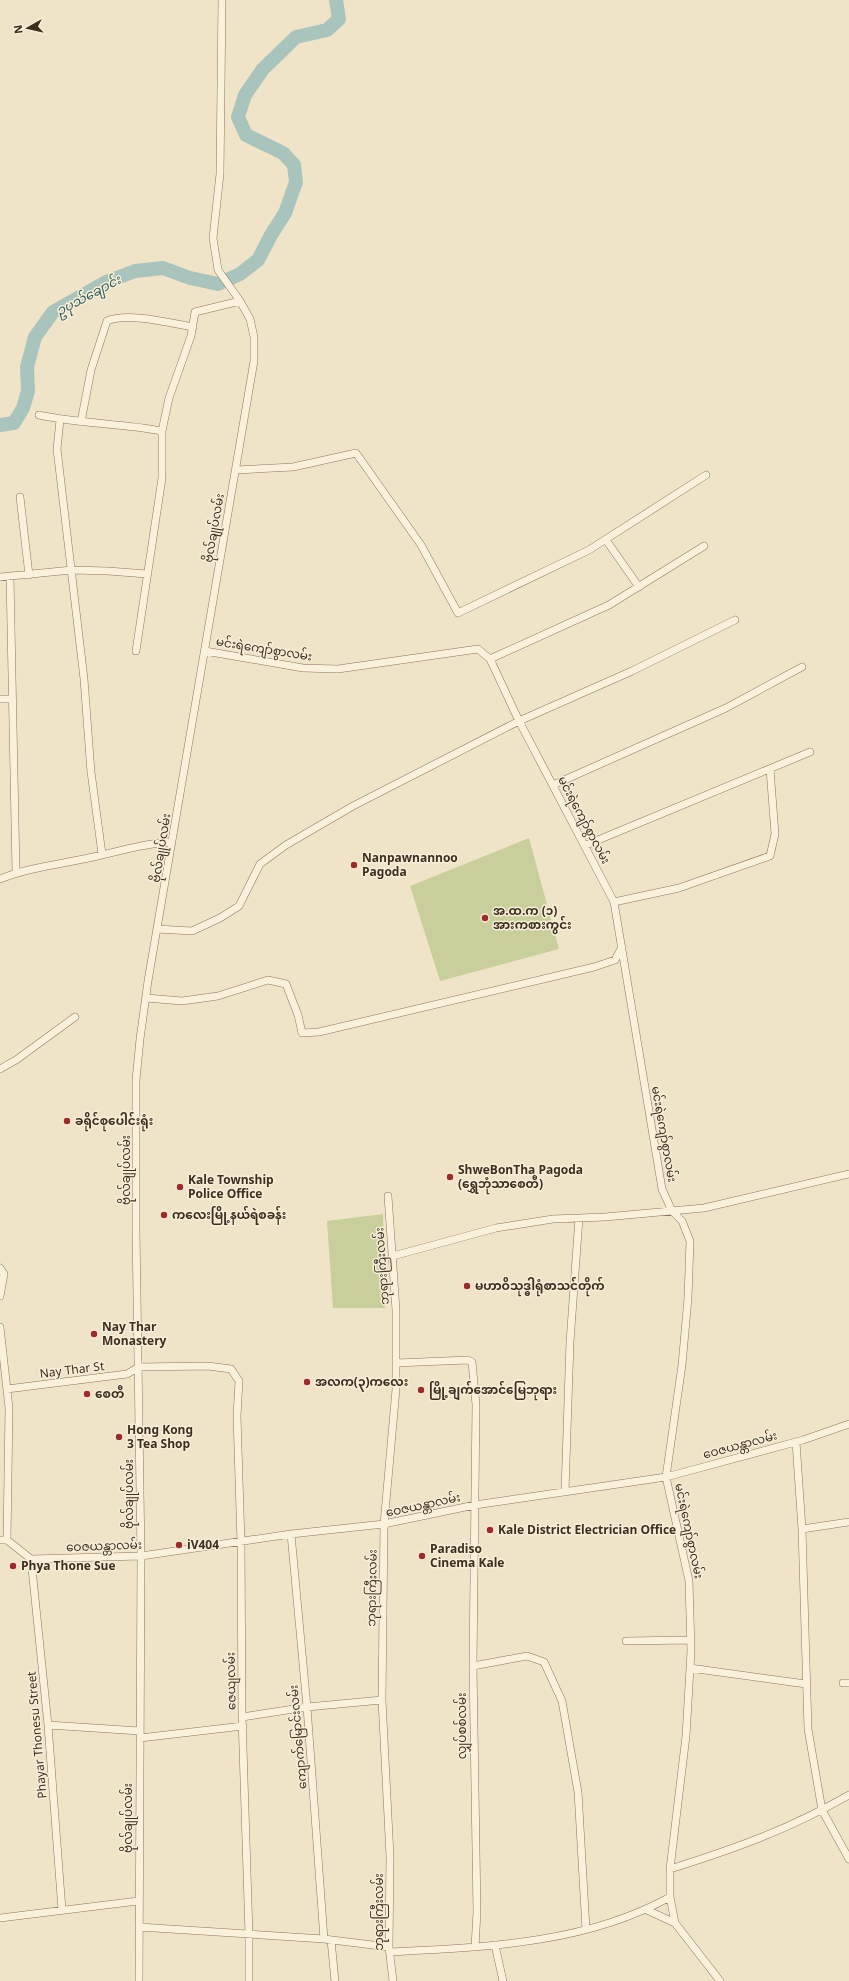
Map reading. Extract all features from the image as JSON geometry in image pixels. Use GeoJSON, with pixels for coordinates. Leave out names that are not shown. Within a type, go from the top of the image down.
{"type":"FeatureCollection","features":[{"type":"Feature","properties":{"kind":"street","name":"ဗိုလ်ချုပ်လမ်း"},"geometry":{"type":"LineString","coordinates":[[140,1981],[138,1901],[140,1556],[139,1367],[136,1231],[136,1080],[146,998],[204,651],[252,378],[255,344],[250,319],[240,301],[218,270],[213,238],[220,174],[222,0]]}},
{"type":"Feature","properties":{"kind":"street"},"geometry":{"type":"LineString","coordinates":[[136,651],[162,478],[162,431],[169,398],[192,327],[195,312],[240,301]]}},
{"type":"Feature","properties":{"kind":"street"},"geometry":{"type":"LineString","coordinates":[[81,422],[91,370],[107,321],[115,317],[192,327]]}},
{"type":"Feature","properties":{"kind":"street"},"geometry":{"type":"LineString","coordinates":[[39,415],[60,420],[139,426],[162,431]]}},
{"type":"Feature","properties":{"kind":"street"},"geometry":{"type":"LineString","coordinates":[[60,420],[57,449],[89,729],[91,772],[102,854]]}},
{"type":"Feature","properties":{"kind":"street"},"geometry":{"type":"LineString","coordinates":[[236,470],[293,467],[356,453],[421,545],[458,613],[589,550],[706,476]]}},
{"type":"Feature","properties":{"kind":"street"},"geometry":{"type":"LineString","coordinates":[[20,497],[29,575]]}},
{"type":"Feature","properties":{"kind":"street"},"geometry":{"type":"LineString","coordinates":[[606,540],[639,586]]}},
{"type":"Feature","properties":{"kind":"street"},"geometry":{"type":"LineString","coordinates":[[490,659],[609,604],[704,546]]}},
{"type":"Feature","properties":{"kind":"street"},"geometry":{"type":"LineString","coordinates":[[0,577],[72,570],[147,574]]}},
{"type":"Feature","properties":{"kind":"street"},"geometry":{"type":"LineString","coordinates":[[10,577],[16,872]]}},
{"type":"Feature","properties":{"kind":"street"},"geometry":{"type":"LineString","coordinates":[[157,930],[192,931],[220,918],[239,906],[260,864],[286,845],[353,806],[417,772],[520,721],[632,671],[735,620]]}},
{"type":"Feature","properties":{"kind":"street","name":"မင်းရဲကျော်စွာလမ်း"},"geometry":{"type":"LineString","coordinates":[[204,651],[303,668],[338,668],[478,649],[490,659],[520,721],[586,845],[614,902],[662,1189],[672,1211],[682,1221],[690,1241],[688,1298],[682,1365],[666,1477],[689,1581],[690,1640],[686,1736],[670,1869],[670,1897],[675,1923],[720,1981]]}},
{"type":"Feature","properties":{"kind":"street"},"geometry":{"type":"LineString","coordinates":[[553,785],[726,708],[802,667]]}},
{"type":"Feature","properties":{"kind":"street"},"geometry":{"type":"LineString","coordinates":[[0,698],[12,699]]}},
{"type":"Feature","properties":{"kind":"street"},"geometry":{"type":"LineString","coordinates":[[586,845],[810,752]]}},
{"type":"Feature","properties":{"kind":"street"},"geometry":{"type":"LineString","coordinates":[[614,902],[679,888],[770,856],[775,834],[770,769]]}},
{"type":"Feature","properties":{"kind":"street"},"geometry":{"type":"LineString","coordinates":[[0,879],[16,872],[130,847],[172,842]]}},
{"type":"Feature","properties":{"kind":"street"},"geometry":{"type":"LineString","coordinates":[[146,998],[182,1001],[218,996],[268,980],[286,984],[298,1015],[302,1034],[319,1032],[594,967],[615,960],[622,947]]}},
{"type":"Feature","properties":{"kind":"street"},"geometry":{"type":"LineString","coordinates":[[0,1069],[16,1060],[75,1017]]}},
{"type":"Feature","properties":{"kind":"street"},"geometry":{"type":"LineString","coordinates":[[393,1256],[496,1228],[553,1219],[704,1208],[849,1174]]}},
{"type":"Feature","properties":{"kind":"street","name":"ဘုရားကြီးလမ်း"},"geometry":{"type":"LineString","coordinates":[[388,1196],[396,1310],[396,1389],[384,1524],[382,1700],[390,1856],[390,1950],[393,1981]]}},
{"type":"Feature","properties":{"kind":"street"},"geometry":{"type":"LineString","coordinates":[[566,1491],[570,1342],[579,1218]]}},
{"type":"Feature","properties":{"kind":"street"},"geometry":{"type":"LineString","coordinates":[[0,1268],[4,1274],[0,1296]]}},
{"type":"Feature","properties":{"kind":"street"},"geometry":{"type":"LineString","coordinates":[[0,1327],[9,1408],[4,1540],[31,1559]]}},
{"type":"Feature","properties":{"kind":"street","name":"လျှပ်စစ်လမ်း"},"geometry":{"type":"LineString","coordinates":[[396,1363],[468,1360],[472,1362],[476,1405],[473,1666],[477,1912],[475,1947]]}},
{"type":"Feature","properties":{"kind":"street","name":"ဇေယျလမ်း"},"geometry":{"type":"LineString","coordinates":[[139,1367],[208,1366],[230,1369],[239,1381],[237,1416],[241,1542],[242,1726],[249,1934],[249,1981]]}},
{"type":"Feature","properties":{"kind":"street","name":"Nay Thar St"},"geometry":{"type":"LineString","coordinates":[[7,1389],[128,1374],[139,1367]]}},
{"type":"Feature","properties":{"kind":"street","name":"ဝေဇယန္တာလမ်း"},"geometry":{"type":"LineString","coordinates":[[31,1559],[140,1556],[291,1534],[384,1524],[475,1505],[666,1477],[796,1442],[849,1424]]}},
{"type":"Feature","properties":{"kind":"street"},"geometry":{"type":"LineString","coordinates":[[796,1442],[802,1529],[808,1729],[822,1810],[849,1859]]}},
{"type":"Feature","properties":{"kind":"street"},"geometry":{"type":"LineString","coordinates":[[802,1529],[849,1522]]}},
{"type":"Feature","properties":{"kind":"street","name":"ကျောက်မြောင်းလမ်း"},"geometry":{"type":"LineString","coordinates":[[291,1534],[328,1939],[335,1981]]}},
{"type":"Feature","properties":{"kind":"street","name":"Phayar Thonesu Street"},"geometry":{"type":"LineString","coordinates":[[31,1559],[48,1725],[62,1910]]}},
{"type":"Feature","properties":{"kind":"street"},"geometry":{"type":"LineString","coordinates":[[626,1641],[690,1640]]}},
{"type":"Feature","properties":{"kind":"street"},"geometry":{"type":"LineString","coordinates":[[473,1666],[526,1656],[544,1662],[562,1701],[578,1792],[586,1929]]}},
{"type":"Feature","properties":{"kind":"street"},"geometry":{"type":"LineString","coordinates":[[690,1668],[806,1684]]}},
{"type":"Feature","properties":{"kind":"street"},"geometry":{"type":"LineString","coordinates":[[242,1717],[307,1707],[382,1700]]}},
{"type":"Feature","properties":{"kind":"street"},"geometry":{"type":"LineString","coordinates":[[48,1725],[140,1734],[198,1733],[242,1726]]}},
{"type":"Feature","properties":{"kind":"street"},"geometry":{"type":"LineString","coordinates":[[670,1869],[732,1850],[800,1822],[849,1796]]}},
{"type":"Feature","properties":{"kind":"street"},"geometry":{"type":"LineString","coordinates":[[139,1927],[328,1939],[390,1950],[475,1947],[545,1940],[647,1910],[670,1897]]}},
{"type":"Feature","properties":{"kind":"street"},"geometry":{"type":"LineString","coordinates":[[0,1918],[138,1901]]}},
{"type":"Feature","properties":{"kind":"street"},"geometry":{"type":"LineString","coordinates":[[647,1910],[675,1923]]}},
{"type":"Feature","properties":{"kind":"street"},"geometry":{"type":"LineString","coordinates":[[495,1945],[503,1981]]}},
{"type":"Feature","properties":{"kind":"green space","name":"အ.ထ.က (၁) အားကစားကွင်း"},"geometry":{"type":"Polygon","coordinates":[[[529,838],[559,949],[440,981],[410,886],[529,838]]]}},
{"type":"Feature","properties":{"kind":"green space"},"geometry":{"type":"Polygon","coordinates":[[[383,1214],[385,1308],[333,1308],[327,1221],[383,1214]]]}},
{"type":"Feature","properties":{"kind":"waterway","name":"ဥပုသ်ချောင်း"},"geometry":{"type":"LineString","coordinates":[[0,425],[14,423],[23,408],[28,391],[27,367],[35,337],[53,312],[106,282],[135,271],[163,268],[190,278],[218,284],[240,274],[258,260],[285,213],[296,182],[294,165],[283,153],[246,135],[238,117],[245,95],[263,69],[296,37],[327,30],[339,19],[336,0]]}},
{"type":"Feature","properties":{"kind":"place","name":"Nanpawnannoo Pagoda"},"geometry":{"type":"Point","coordinates":[354,865]}},
{"type":"Feature","properties":{"kind":"place","name":"အ.ထ.က (၁) အားကစားကွင်း"},"geometry":{"type":"Point","coordinates":[485,918]}},
{"type":"Feature","properties":{"kind":"place","name":"ခရိုင်စုပေါင်းရုံး"},"geometry":{"type":"Point","coordinates":[67,1121]}},
{"type":"Feature","properties":{"kind":"place","name":"ShweBonTha Pagoda (ရွှေဘုံသာစေတီ)"},"geometry":{"type":"Point","coordinates":[450,1177]}},
{"type":"Feature","properties":{"kind":"place","name":"Kale Township Police Office"},"geometry":{"type":"Point","coordinates":[180,1187]}},
{"type":"Feature","properties":{"kind":"place","name":"ကလေးမြို့နယ်ရဲစခန်း"},"geometry":{"type":"Point","coordinates":[164,1215]}},
{"type":"Feature","properties":{"kind":"place","name":"မဟာဝိသုဒ္ဓါရုံစာသင်တိုက်"},"geometry":{"type":"Point","coordinates":[467,1286]}},
{"type":"Feature","properties":{"kind":"place","name":"Nay Thar Monastery"},"geometry":{"type":"Point","coordinates":[94,1334]}},
{"type":"Feature","properties":{"kind":"place","name":"အလက(၃)ကလေး"},"geometry":{"type":"Point","coordinates":[307,1382]}},
{"type":"Feature","properties":{"kind":"place","name":"မြို့ချက်အောင်မြေဘုရား"},"geometry":{"type":"Point","coordinates":[421,1390]}},
{"type":"Feature","properties":{"kind":"place","name":"စေတီ"},"geometry":{"type":"Point","coordinates":[87,1394]}},
{"type":"Feature","properties":{"kind":"place","name":"Hong Kong 3 Tea Shop"},"geometry":{"type":"Point","coordinates":[119,1437]}},
{"type":"Feature","properties":{"kind":"place","name":"Kale District Electrician Office"},"geometry":{"type":"Point","coordinates":[490,1530]}},
{"type":"Feature","properties":{"kind":"place","name":"iV404"},"geometry":{"type":"Point","coordinates":[179,1545]}},
{"type":"Feature","properties":{"kind":"place","name":"Paradiso Cinema Kale"},"geometry":{"type":"Point","coordinates":[422,1556]}},
{"type":"Feature","properties":{"kind":"place","name":"Phya Thone Sue"},"geometry":{"type":"Point","coordinates":[13,1566]}}]}
